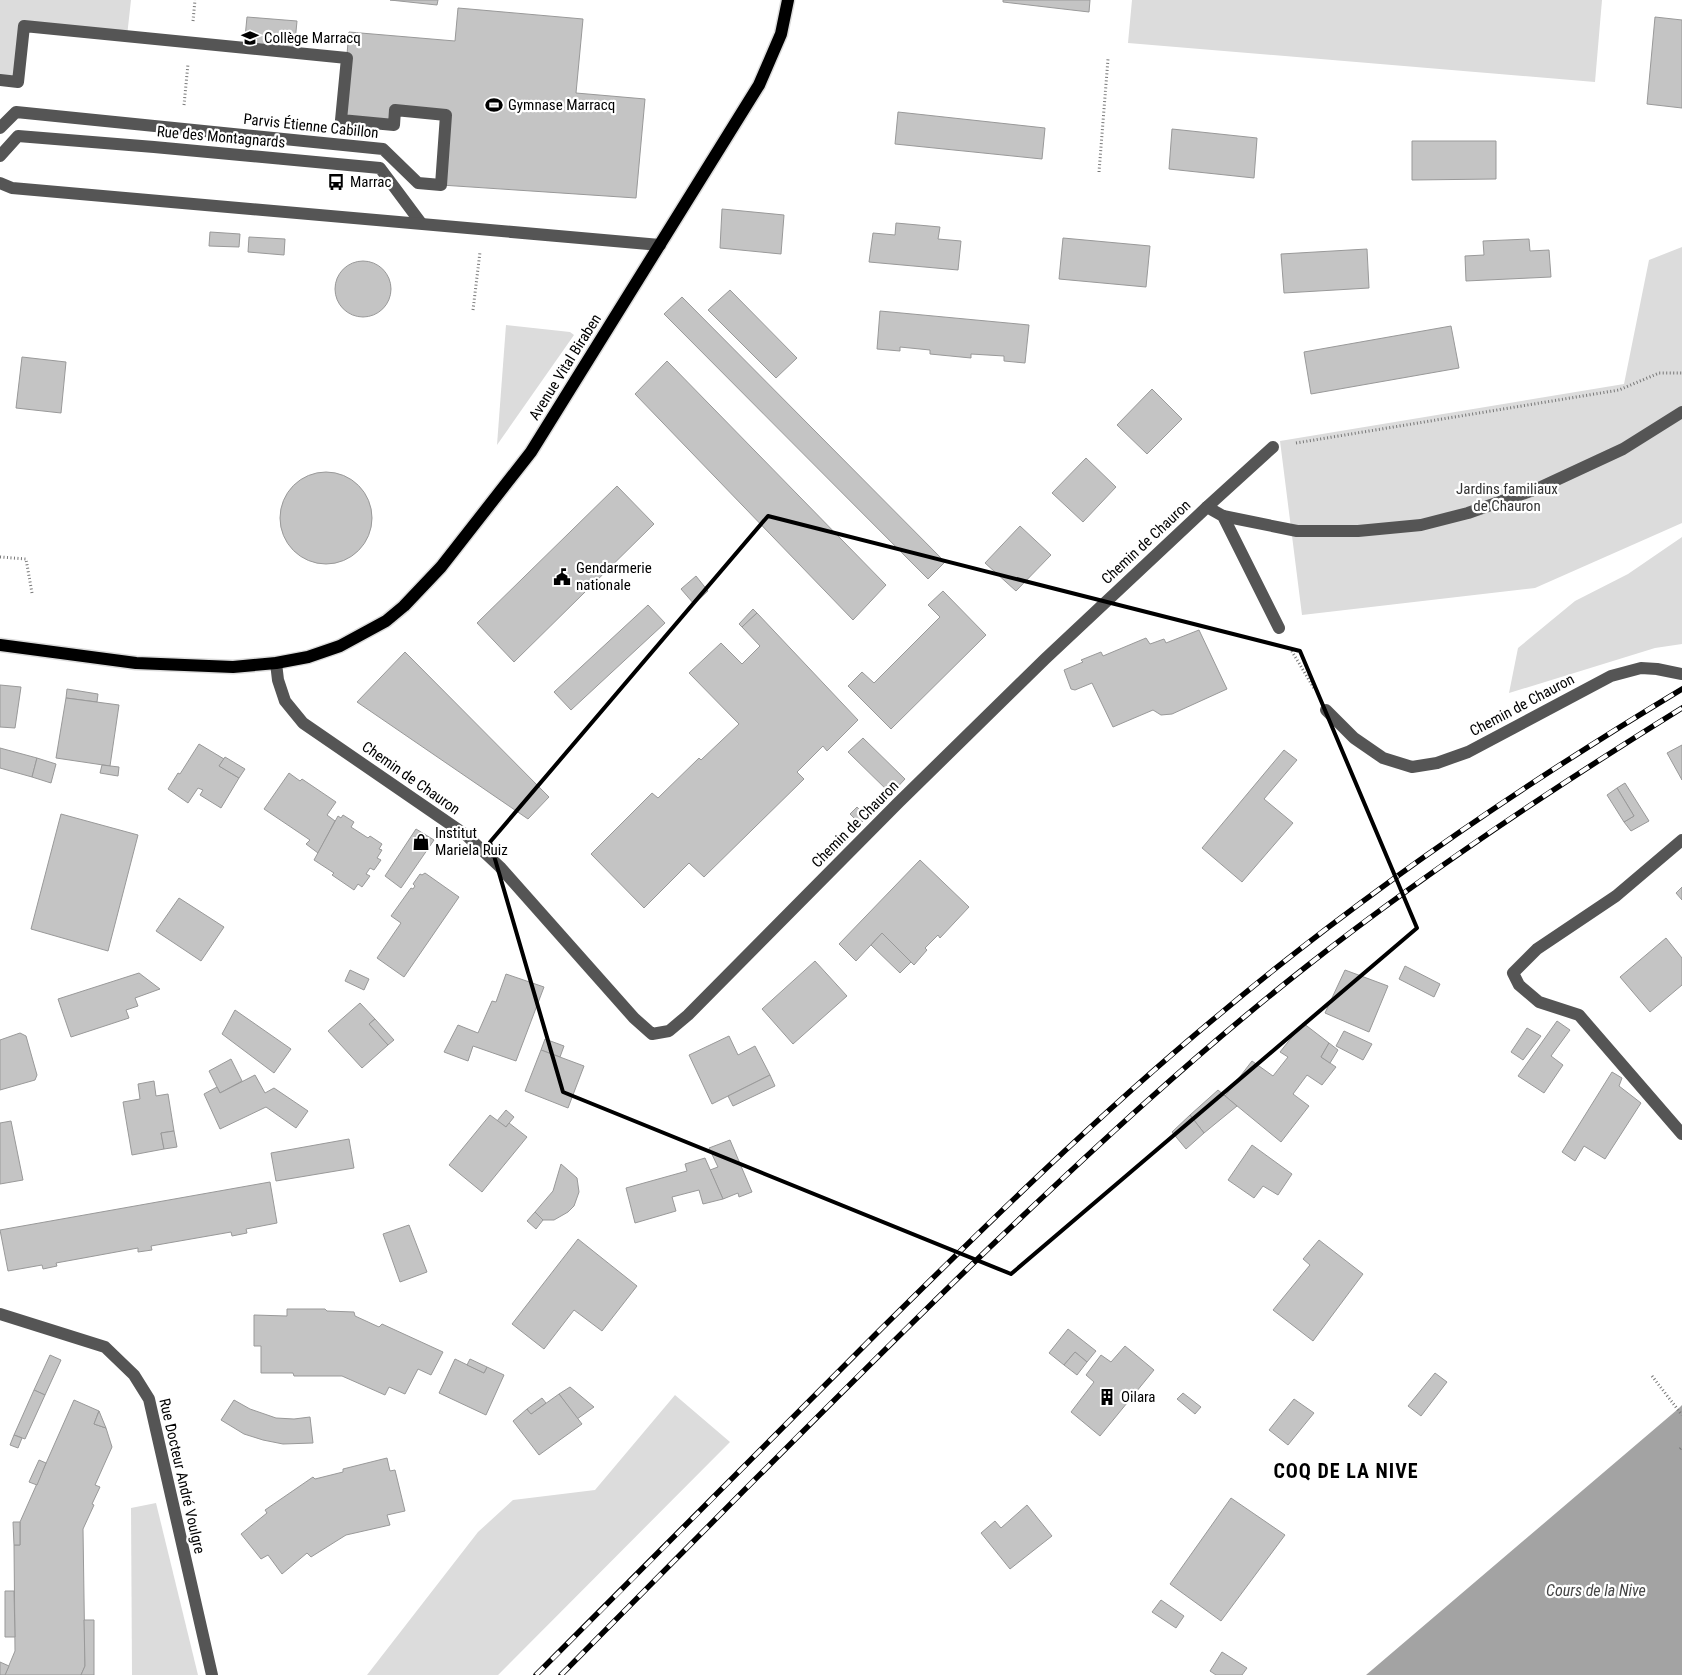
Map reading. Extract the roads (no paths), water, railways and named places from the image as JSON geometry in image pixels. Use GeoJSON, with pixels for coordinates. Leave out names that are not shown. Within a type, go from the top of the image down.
{"type":"FeatureCollection","features":[{"type":"Feature","properties":{"kind":"main road","name":"Avenue Vital Biraben"},"geometry":{"type":"LineString","coordinates":[[276,664],[308,657],[340,646],[386,621],[404,606],[441,567],[531,452],[759,85],[781,34],[788,0]]}},
{"type":"Feature","properties":{"kind":"main road"},"geometry":{"type":"LineString","coordinates":[[0,645],[136,663],[233,667],[276,664]]}},
{"type":"Feature","properties":{"kind":"street","name":"Parvis Étienne Cabillon"},"geometry":{"type":"LineString","coordinates":[[0,80],[18,82],[24,26],[347,58],[341,120],[394,125],[395,110],[446,115],[441,185],[418,183],[383,149],[16,112],[0,128]]}},
{"type":"Feature","properties":{"kind":"street","name":"Rue des Montagnards"},"geometry":{"type":"LineString","coordinates":[[0,156],[18,136],[380,168],[421,223]]}},
{"type":"Feature","properties":{"kind":"street"},"geometry":{"type":"LineString","coordinates":[[0,183],[12,188],[660,245]]}},
{"type":"Feature","properties":{"kind":"street","name":"Chemin de Chauron"},"geometry":{"type":"LineString","coordinates":[[276,664],[278,680],[285,701],[303,723],[466,835],[500,867],[634,1018],[652,1034],[669,1031],[688,1015],[898,803],[1045,659],[1207,507],[1223,516],[1297,531],[1358,531],[1421,525],[1468,513],[1539,488],[1623,449],[1682,412]]}},
{"type":"Feature","properties":{"kind":"street"},"geometry":{"type":"LineString","coordinates":[[1207,507],[1274,447]]}},
{"type":"Feature","properties":{"kind":"street"},"geometry":{"type":"LineString","coordinates":[[1223,516],[1279,628]]}},
{"type":"Feature","properties":{"kind":"street","name":"Chemin de Chauron"},"geometry":{"type":"LineString","coordinates":[[1326,710],[1354,738],[1383,758],[1412,767],[1437,763],[1468,752],[1611,676],[1641,668],[1682,674]]}},
{"type":"Feature","properties":{"kind":"street"},"geometry":{"type":"LineString","coordinates":[[1682,840],[1616,896],[1537,949],[1513,973],[1519,985],[1539,1002],[1579,1014],[1682,1134]]}},
{"type":"Feature","properties":{"kind":"street","name":"Rue Docteur André Voulgre"},"geometry":{"type":"LineString","coordinates":[[0,1314],[105,1347],[134,1375],[149,1399],[212,1675]]}},
{"type":"Feature","properties":{"kind":"water","name":"Cours de la Nive"},"geometry":{"type":"Polygon","coordinates":[[[1682,1405],[1682,1675],[1366,1675],[1678,1409],[1682,1405]]]}},
{"type":"Feature","properties":{"kind":"railway"},"geometry":{"type":"LineString","coordinates":[[536,1675],[958,1253],[1084,1133],[1215,1018],[1327,928],[1442,844],[1561,764],[1682,689]]}},
{"type":"Feature","properties":{"kind":"railway"},"geometry":{"type":"LineString","coordinates":[[561,1675],[774,1460],[989,1248],[1184,1068],[1265,999],[1398,897],[1538,800],[1682,708]]}},
{"type":"Feature","properties":{"kind":"place","name":"Collège Marracq"},"geometry":{"type":"Point","coordinates":[250,38]}},
{"type":"Feature","properties":{"kind":"place","name":"Gymnase Marracq"},"geometry":{"type":"Point","coordinates":[494,105]}},
{"type":"Feature","properties":{"kind":"place","name":"Marrac"},"geometry":{"type":"Point","coordinates":[336,182]}},
{"type":"Feature","properties":{"kind":"place","name":"Gendarmerie nationale"},"geometry":{"type":"Point","coordinates":[562,577]}},
{"type":"Feature","properties":{"kind":"place","name":"Institut Mariela Ruiz"},"geometry":{"type":"Point","coordinates":[421,842]}},
{"type":"Feature","properties":{"kind":"place","name":"Oilara"},"geometry":{"type":"Point","coordinates":[1107,1397]}},
{"type":"Feature","properties":{"kind":"district","name":"COQ DE LA NIVE"},"geometry":{"type":"Point","coordinates":[1346,1471]}},
{"type":"Feature","properties":{"kind":"park label","name":"Jardins familiaux de Chauron"},"geometry":{"type":"Point","coordinates":[1507,498]}}]}
